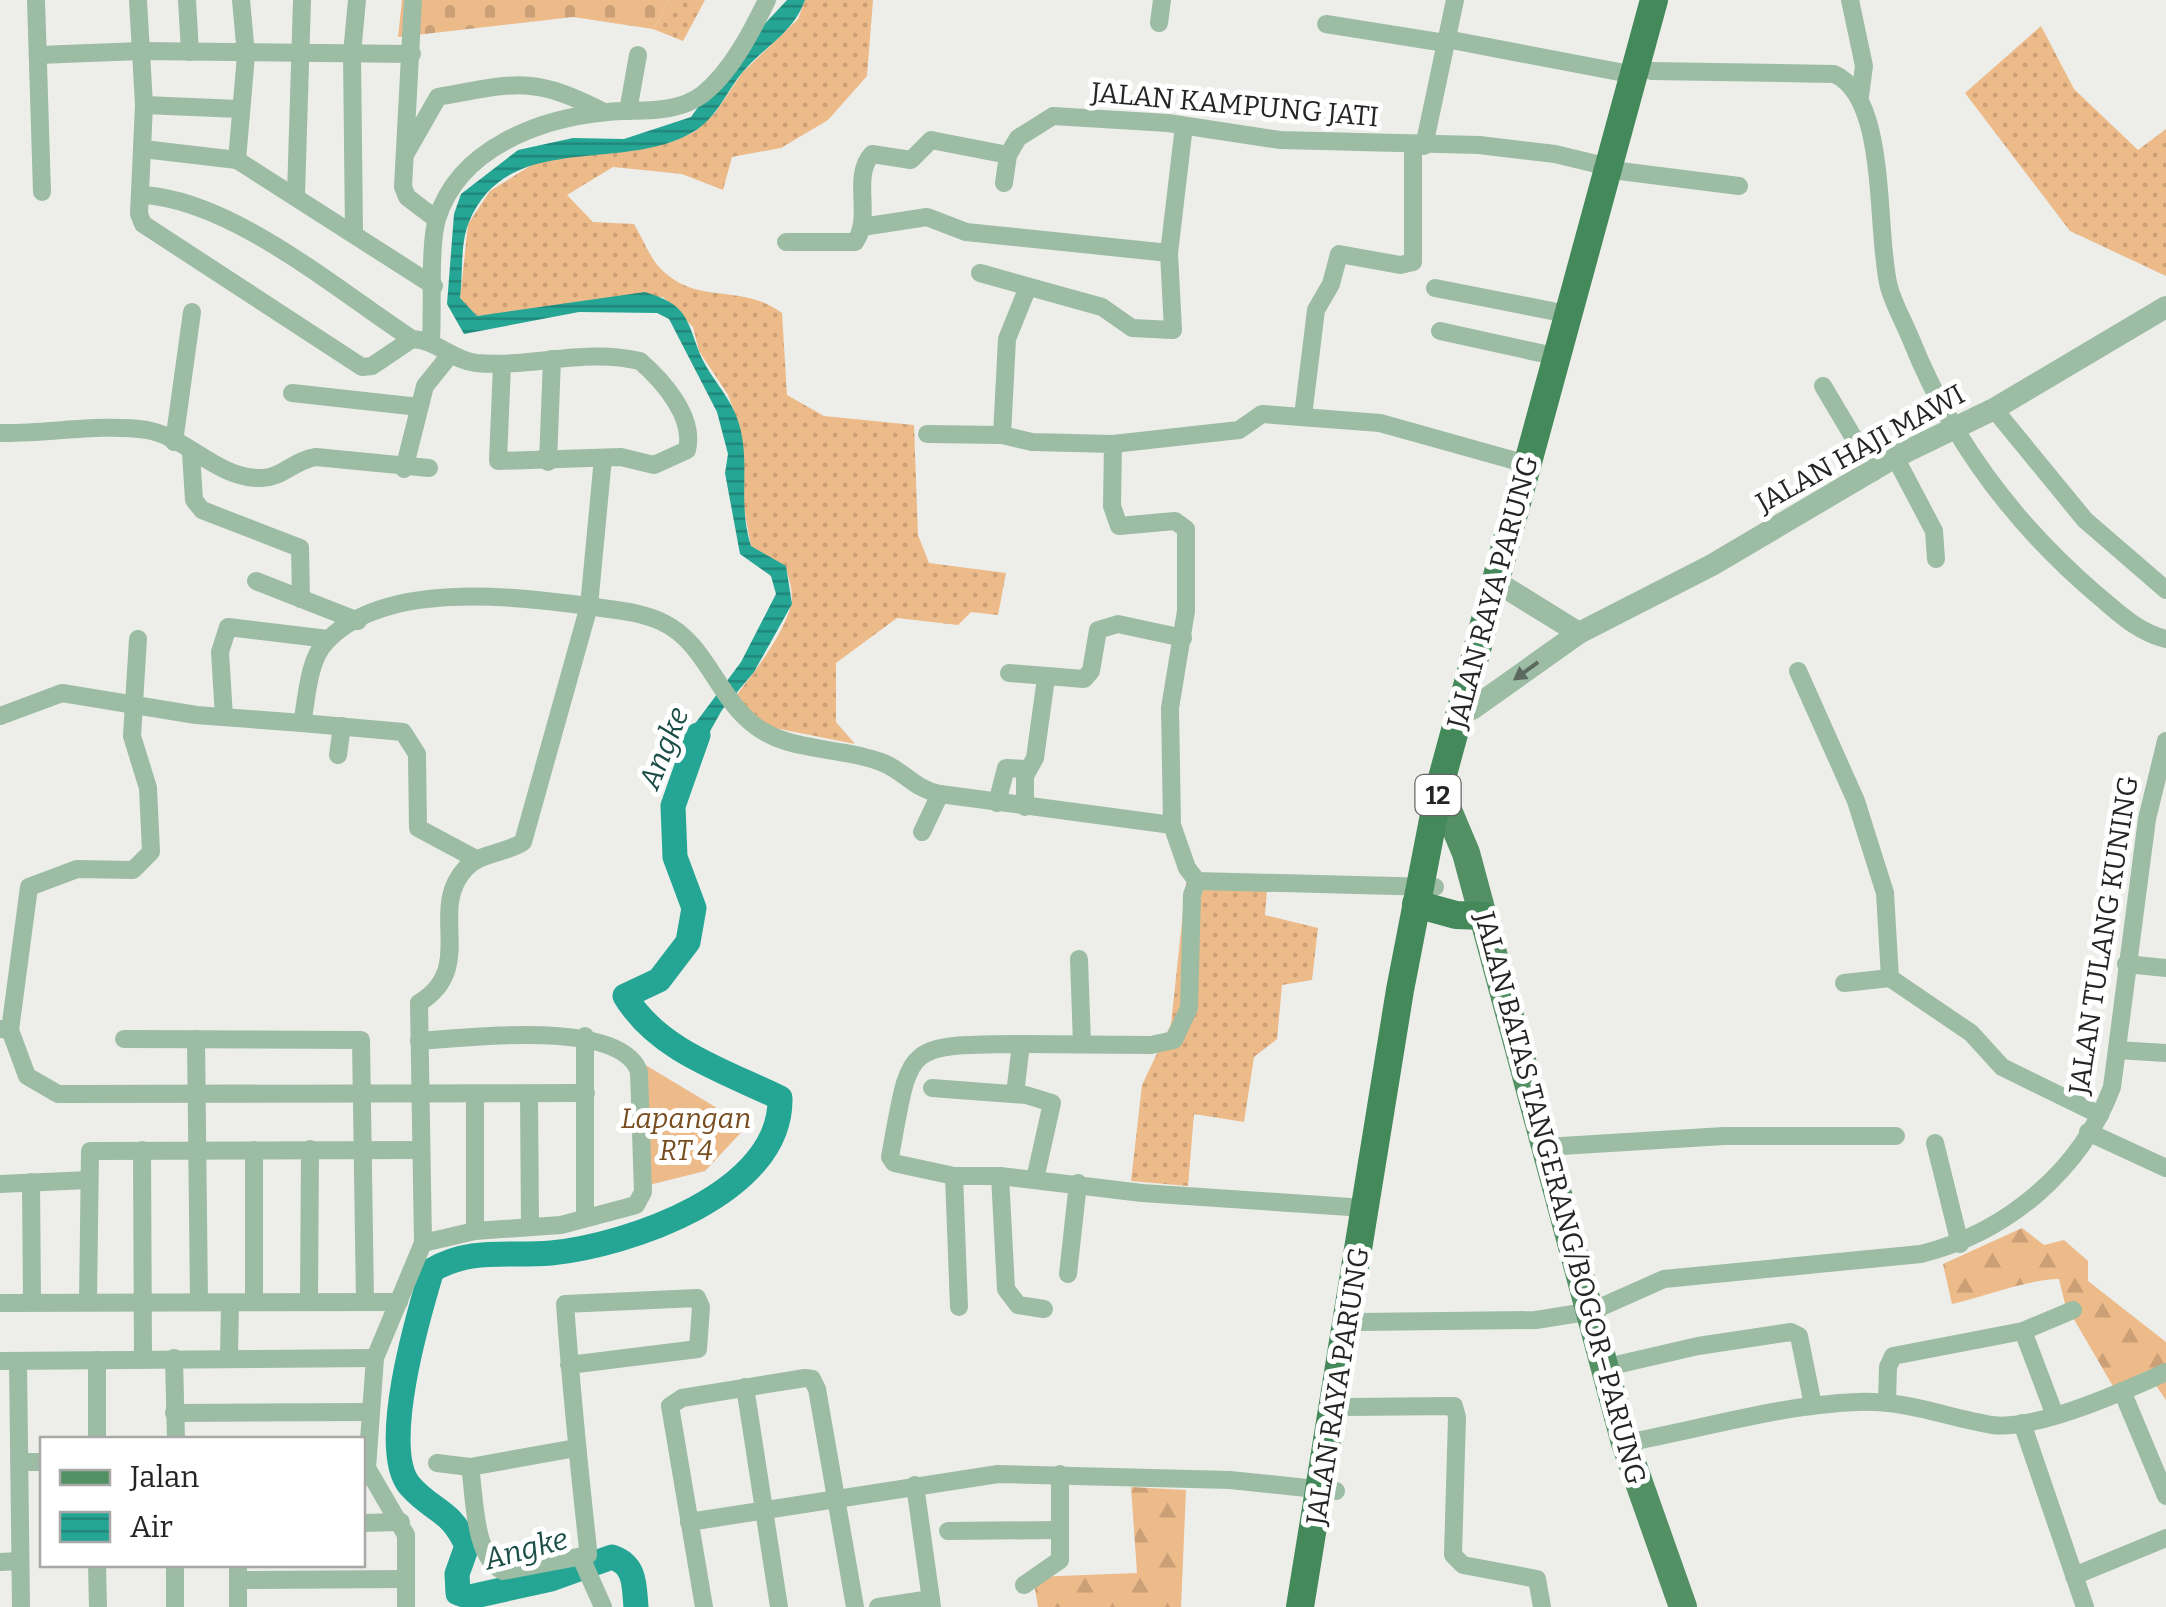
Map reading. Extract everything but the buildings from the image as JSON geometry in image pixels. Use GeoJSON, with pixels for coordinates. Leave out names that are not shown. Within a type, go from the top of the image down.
{"type":"FeatureCollection","features":[{"type":"Feature","properties":{"kind":"highway","name":"JALAN RAYA PARUNG"},"geometry":{"type":"LineString","coordinates":[[1643,73],[1654,0]]}},
{"type":"Feature","properties":{"kind":"highway","name":"JALAN RAYA PARUNG"},"geometry":{"type":"LineString","coordinates":[[1444,800],[1472,710],[1554,356],[1667,0]]}},
{"type":"Feature","properties":{"kind":"highway","name":"JALAN RAYA PARUNG"},"geometry":{"type":"LineString","coordinates":[[1300,1607],[1346,1407],[1378,1168],[1444,800],[1614,169]]}},
{"type":"Feature","properties":{"kind":"highway"},"geometry":{"type":"LineString","coordinates":[[1426,896],[1484,916]]}},
{"type":"Feature","properties":{"kind":"highway","name":"JALAN RAYA PARUNG"},"geometry":{"type":"LineString","coordinates":[[1315,1607],[1365,1208],[1378,1168]]}},
{"type":"Feature","properties":{"kind":"main road","name":"JALAN BATAS TANGERANG/BOGOR–PARUNG"},"geometry":{"type":"LineString","coordinates":[[1444,800],[1484,916],[1625,1443],[1683,1607]]}},
{"type":"Feature","properties":{"kind":"street"},"geometry":{"type":"LineString","coordinates":[[36,0],[42,192]]}},
{"type":"Feature","properties":{"kind":"street"},"geometry":{"type":"LineString","coordinates":[[138,0],[144,105],[144,195],[139,214],[144,224],[362,366],[372,366],[421,339],[434,286],[436,220],[462,173],[484,153],[528,130],[605,112],[667,109],[705,92],[742,46],[767,0]]}},
{"type":"Feature","properties":{"kind":"street"},"geometry":{"type":"LineString","coordinates":[[187,0],[190,52]]}},
{"type":"Feature","properties":{"kind":"street"},"geometry":{"type":"LineString","coordinates":[[237,160],[238,109],[246,54],[241,0]]}},
{"type":"Feature","properties":{"kind":"street"},"geometry":{"type":"LineString","coordinates":[[296,195],[302,0]]}},
{"type":"Feature","properties":{"kind":"street"},"geometry":{"type":"LineString","coordinates":[[354,234],[352,54],[357,0]]}},
{"type":"Feature","properties":{"kind":"street"},"geometry":{"type":"LineString","coordinates":[[413,0],[403,181],[407,196],[436,220]]}},
{"type":"Feature","properties":{"kind":"street"},"geometry":{"type":"LineString","coordinates":[[1159,23],[1162,0]]}},
{"type":"Feature","properties":{"kind":"street"},"geometry":{"type":"LineString","coordinates":[[1303,416],[1316,310],[1331,284],[1339,254],[1400,265],[1413,262],[1419,146],[1454,0]]}},
{"type":"Feature","properties":{"kind":"street"},"geometry":{"type":"LineString","coordinates":[[1850,0],[1864,66],[1860,96]]}},
{"type":"Feature","properties":{"kind":"street"},"geometry":{"type":"LineString","coordinates":[[1326,24],[1643,73],[1834,74],[1848,80],[1860,96],[1872,130],[1878,225],[1889,288],[1922,372],[1952,429],[2002,498],[2058,559],[2133,625],[2166,639]]}},
{"type":"Feature","properties":{"kind":"street"},"geometry":{"type":"LineString","coordinates":[[38,55],[141,51],[412,54]]}},
{"type":"Feature","properties":{"kind":"street"},"geometry":{"type":"LineString","coordinates":[[628,111],[638,55]]}},
{"type":"Feature","properties":{"kind":"street"},"geometry":{"type":"LineString","coordinates":[[410,99],[528,82],[558,88],[605,112]]}},
{"type":"Feature","properties":{"kind":"street"},"geometry":{"type":"LineString","coordinates":[[406,152],[438,97]]}},
{"type":"Feature","properties":{"kind":"street"},"geometry":{"type":"LineString","coordinates":[[144,105],[238,109]]}},
{"type":"Feature","properties":{"kind":"street","name":"JALAN KAMPUNG JATI"},"geometry":{"type":"LineString","coordinates":[[1008,154],[1018,138],[1053,116],[1184,126],[1258,138],[1529,150],[1614,169],[1739,186]]}},
{"type":"Feature","properties":{"kind":"street"},"geometry":{"type":"LineString","coordinates":[[980,274],[1102,307],[1132,328],[1174,330],[1169,254],[1184,126]]}},
{"type":"Feature","properties":{"kind":"street"},"geometry":{"type":"LineString","coordinates":[[786,242],[855,242],[862,226],[864,165],[872,154],[911,160],[931,140],[1008,154],[1004,183]]}},
{"type":"Feature","properties":{"kind":"street"},"geometry":{"type":"LineString","coordinates":[[143,149],[237,160],[434,286]]}},
{"type":"Feature","properties":{"kind":"street"},"geometry":{"type":"LineString","coordinates":[[144,195],[186,200],[224,217],[421,339],[467,362],[502,364],[610,356],[640,361],[678,406],[689,443],[678,457],[654,465],[602,458],[497,460],[502,364]]}},
{"type":"Feature","properties":{"kind":"street"},"geometry":{"type":"LineString","coordinates":[[862,226],[927,217],[966,232],[1169,254]]}},
{"type":"Feature","properties":{"kind":"street"},"geometry":{"type":"LineString","coordinates":[[1002,435],[1008,340],[1028,287]]}},
{"type":"Feature","properties":{"kind":"street"},"geometry":{"type":"LineString","coordinates":[[1435,288],[1567,314]]}},
{"type":"Feature","properties":{"kind":"street","name":"JALAN HAJI MAWI"},"geometry":{"type":"LineString","coordinates":[[1472,710],[1579,633],[1712,565],[1894,457],[1994,409],[2166,308]]}},
{"type":"Feature","properties":{"kind":"street"},"geometry":{"type":"LineString","coordinates":[[174,442],[192,312]]}},
{"type":"Feature","properties":{"kind":"street"},"geometry":{"type":"LineString","coordinates":[[1440,331],[1554,356]]}},
{"type":"Feature","properties":{"kind":"street"},"geometry":{"type":"LineString","coordinates":[[404,468],[433,372],[450,355]]}},
{"type":"Feature","properties":{"kind":"street"},"geometry":{"type":"LineString","coordinates":[[548,462],[552,359]]}},
{"type":"Feature","properties":{"kind":"street"},"geometry":{"type":"LineString","coordinates":[[1823,386],[1874,472]]}},
{"type":"Feature","properties":{"kind":"street"},"geometry":{"type":"LineString","coordinates":[[292,393],[420,407]]}},
{"type":"Feature","properties":{"kind":"street"},"geometry":{"type":"LineString","coordinates":[[1994,409],[2086,520],[2166,590]]}},
{"type":"Feature","properties":{"kind":"street"},"geometry":{"type":"LineString","coordinates":[[927,434],[1002,435],[1049,444],[1113,444],[1239,430],[1262,414],[1303,416],[1380,423],[1527,464]]}},
{"type":"Feature","properties":{"kind":"street"},"geometry":{"type":"LineString","coordinates":[[0,433],[147,430],[245,477],[272,478],[298,459],[316,457],[429,468]]}},
{"type":"Feature","properties":{"kind":"street"},"geometry":{"type":"LineString","coordinates":[[1113,444],[1112,506],[1119,526],[1175,521],[1186,529],[1189,569],[1183,638],[1170,708],[1172,825],[1187,868],[1197,881],[1426,896]]}},
{"type":"Feature","properties":{"kind":"street"},"geometry":{"type":"LineString","coordinates":[[191,452],[194,500],[202,510],[300,548],[301,599]]}},
{"type":"Feature","properties":{"kind":"street"},"geometry":{"type":"LineString","coordinates":[[1894,457],[1934,531],[1936,559]]}},
{"type":"Feature","properties":{"kind":"street"},"geometry":{"type":"LineString","coordinates":[[406,1607],[406,1536],[365,1468],[374,1358],[423,1243],[419,1004],[442,983],[452,955],[450,918],[454,887],[476,859],[523,842],[589,606],[602,458]]}},
{"type":"Feature","properties":{"kind":"street"},"geometry":{"type":"LineString","coordinates":[[256,581],[358,621]]}},
{"type":"Feature","properties":{"kind":"street"},"geometry":{"type":"LineString","coordinates":[[1501,584],[1579,633]]}},
{"type":"Feature","properties":{"kind":"street"},"geometry":{"type":"LineString","coordinates":[[302,723],[315,662],[328,639],[400,603],[430,598],[510,597],[589,606],[666,624],[686,638],[744,717],[772,737],[880,762],[914,786],[940,794],[1172,825]]}},
{"type":"Feature","properties":{"kind":"street"},"geometry":{"type":"LineString","coordinates":[[1009,673],[1084,679],[1091,672],[1098,630],[1112,624],[1183,638]]}},
{"type":"Feature","properties":{"kind":"street"},"geometry":{"type":"LineString","coordinates":[[224,718],[220,652],[228,628],[328,639]]}},
{"type":"Feature","properties":{"kind":"street"},"geometry":{"type":"LineString","coordinates":[[138,639],[130,703],[133,744],[148,788],[150,852],[133,870],[77,869],[27,890],[5,1029],[27,1076],[46,1091],[198,1095],[586,1093]]}},
{"type":"Feature","properties":{"kind":"street"},"geometry":{"type":"LineString","coordinates":[[1798,670],[1856,801],[1885,893],[1890,978]]}},
{"type":"Feature","properties":{"kind":"street"},"geometry":{"type":"LineString","coordinates":[[1025,807],[1046,678]]}},
{"type":"Feature","properties":{"kind":"street"},"geometry":{"type":"LineString","coordinates":[[0,716],[56,693],[224,718],[403,732],[418,754],[418,828],[476,859]]}},
{"type":"Feature","properties":{"kind":"street"},"geometry":{"type":"LineString","coordinates":[[338,756],[342,726]]}},
{"type":"Feature","properties":{"kind":"street","name":"JALAN TULANG KUNING"},"geometry":{"type":"LineString","coordinates":[[1360,1322],[1536,1320],[1592,1311],[1664,1280],[1921,1254],[1960,1244],[2029,1203],[2088,1132],[2112,1086],[2150,798],[2166,741]]}},
{"type":"Feature","properties":{"kind":"street"},"geometry":{"type":"LineString","coordinates":[[996,803],[1006,768],[1028,770]]}},
{"type":"Feature","properties":{"kind":"street"},"geometry":{"type":"LineString","coordinates":[[922,832],[940,794]]}},
{"type":"Feature","properties":{"kind":"street"},"geometry":{"type":"LineString","coordinates":[[1197,881],[1192,895],[1188,1008],[1180,1033],[1164,1044],[936,1048],[906,1069],[890,1156],[898,1166],[954,1176],[1000,1176],[1142,1194],[1365,1208]]}},
{"type":"Feature","properties":{"kind":"street"},"geometry":{"type":"LineString","coordinates":[[1079,959],[1082,1044]]}},
{"type":"Feature","properties":{"kind":"street"},"geometry":{"type":"LineString","coordinates":[[2126,964],[2166,968]]}},
{"type":"Feature","properties":{"kind":"street"},"geometry":{"type":"LineString","coordinates":[[1844,983],[1890,978],[1971,1033],[2002,1067],[2100,1115]]}},
{"type":"Feature","properties":{"kind":"street"},"geometry":{"type":"LineString","coordinates":[[419,1041],[585,1036],[612,1046],[636,1064],[642,1192],[636,1206],[561,1226],[475,1231],[423,1243]]}},
{"type":"Feature","properties":{"kind":"street"},"geometry":{"type":"LineString","coordinates":[[585,1036],[585,1218]]}},
{"type":"Feature","properties":{"kind":"street"},"geometry":{"type":"LineString","coordinates":[[196,1038],[199,1302]]}},
{"type":"Feature","properties":{"kind":"street"},"geometry":{"type":"LineString","coordinates":[[124,1040],[361,1040],[365,1302]]}},
{"type":"Feature","properties":{"kind":"street"},"geometry":{"type":"LineString","coordinates":[[1015,1094],[1021,1044]]}},
{"type":"Feature","properties":{"kind":"street"},"geometry":{"type":"LineString","coordinates":[[2117,1050],[2166,1052]]}},
{"type":"Feature","properties":{"kind":"street"},"geometry":{"type":"LineString","coordinates":[[932,1088],[1015,1094],[1052,1105],[1035,1179]]}},
{"type":"Feature","properties":{"kind":"street"},"geometry":{"type":"LineString","coordinates":[[475,1094],[475,1231]]}},
{"type":"Feature","properties":{"kind":"street"},"geometry":{"type":"LineString","coordinates":[[529,1094],[530,1226]]}},
{"type":"Feature","properties":{"kind":"street"},"geometry":{"type":"LineString","coordinates":[[2088,1132],[2166,1168]]}},
{"type":"Feature","properties":{"kind":"street"},"geometry":{"type":"LineString","coordinates":[[1545,1147],[1724,1136],[1896,1136]]}},
{"type":"Feature","properties":{"kind":"street"},"geometry":{"type":"LineString","coordinates":[[1935,1143],[1960,1244]]}},
{"type":"Feature","properties":{"kind":"street"},"geometry":{"type":"LineString","coordinates":[[310,1148],[310,1302]]}},
{"type":"Feature","properties":{"kind":"street"},"geometry":{"type":"LineString","coordinates":[[142,1150],[142,1359]]}},
{"type":"Feature","properties":{"kind":"street"},"geometry":{"type":"LineString","coordinates":[[254,1150],[254,1302]]}},
{"type":"Feature","properties":{"kind":"street"},"geometry":{"type":"LineString","coordinates":[[88,1302],[90,1151],[419,1150]]}},
{"type":"Feature","properties":{"kind":"street"},"geometry":{"type":"LineString","coordinates":[[954,1176],[959,1307]]}},
{"type":"Feature","properties":{"kind":"street"},"geometry":{"type":"LineString","coordinates":[[1000,1176],[1006,1290],[1018,1305],[1044,1309]]}},
{"type":"Feature","properties":{"kind":"street"},"geometry":{"type":"LineString","coordinates":[[0,1184],[88,1180]]}},
{"type":"Feature","properties":{"kind":"street"},"geometry":{"type":"LineString","coordinates":[[31,1182],[32,1302]]}},
{"type":"Feature","properties":{"kind":"street"},"geometry":{"type":"LineString","coordinates":[[1068,1274],[1078,1183]]}},
{"type":"Feature","properties":{"kind":"street"},"geometry":{"type":"LineString","coordinates":[[570,1364],[698,1350],[701,1307],[697,1298],[564,1304],[585,1558],[603,1607]]}},
{"type":"Feature","properties":{"kind":"street"},"geometry":{"type":"LineString","coordinates":[[0,1303],[399,1302]]}},
{"type":"Feature","properties":{"kind":"street"},"geometry":{"type":"LineString","coordinates":[[229,1357],[230,1303]]}},
{"type":"Feature","properties":{"kind":"street"},"geometry":{"type":"LineString","coordinates":[[1887,1402],[1888,1366],[1893,1356],[2023,1331],[2073,1310]]}},
{"type":"Feature","properties":{"kind":"street"},"geometry":{"type":"LineString","coordinates":[[2023,1331],[2054,1414]]}},
{"type":"Feature","properties":{"kind":"street"},"geometry":{"type":"LineString","coordinates":[[1607,1367],[1698,1346],[1791,1332],[1799,1336],[1813,1405]]}},
{"type":"Feature","properties":{"kind":"street"},"geometry":{"type":"LineString","coordinates":[[174,1358],[176,1437]]}},
{"type":"Feature","properties":{"kind":"street"},"geometry":{"type":"LineString","coordinates":[[21,1607],[19,1462],[9,1361],[374,1358]]}},
{"type":"Feature","properties":{"kind":"street"},"geometry":{"type":"LineString","coordinates":[[96,1437],[97,1360]]}},
{"type":"Feature","properties":{"kind":"street"},"geometry":{"type":"LineString","coordinates":[[1625,1443],[1813,1405],[1887,1402],[1925,1406],[1996,1425],[2022,1424],[2166,1372]]}},
{"type":"Feature","properties":{"kind":"street"},"geometry":{"type":"LineString","coordinates":[[704,1607],[670,1406],[682,1398],[806,1378],[815,1383],[839,1498],[855,1607]]}},
{"type":"Feature","properties":{"kind":"street"},"geometry":{"type":"LineString","coordinates":[[745,1387],[761,1512],[779,1607]]}},
{"type":"Feature","properties":{"kind":"street"},"geometry":{"type":"LineString","coordinates":[[2122,1391],[2166,1496]]}},
{"type":"Feature","properties":{"kind":"street"},"geometry":{"type":"LineString","coordinates":[[1346,1407],[1454,1406],[1458,1416],[1452,1555],[1463,1565],[1538,1579],[1542,1607]]}},
{"type":"Feature","properties":{"kind":"street"},"geometry":{"type":"LineString","coordinates":[[174,1413],[368,1412]]}},
{"type":"Feature","properties":{"kind":"street"},"geometry":{"type":"LineString","coordinates":[[2022,1424],[2086,1607]]}},
{"type":"Feature","properties":{"kind":"street"},"geometry":{"type":"LineString","coordinates":[[437,1462],[470,1467],[576,1448]]}},
{"type":"Feature","properties":{"kind":"street"},"geometry":{"type":"LineString","coordinates":[[19,1462],[40,1462]]}},
{"type":"Feature","properties":{"kind":"street"},"geometry":{"type":"LineString","coordinates":[[470,1467],[485,1554],[493,1566],[503,1571],[585,1558]]}},
{"type":"Feature","properties":{"kind":"street"},"geometry":{"type":"LineString","coordinates":[[690,1522],[998,1474],[1230,1480],[1327,1490]]}},
{"type":"Feature","properties":{"kind":"street"},"geometry":{"type":"LineString","coordinates":[[1024,1585],[1060,1560],[1060,1474]]}},
{"type":"Feature","properties":{"kind":"street"},"geometry":{"type":"LineString","coordinates":[[878,1607],[932,1603],[916,1486]]}},
{"type":"Feature","properties":{"kind":"street"},"geometry":{"type":"LineString","coordinates":[[365,1523],[401,1522]]}},
{"type":"Feature","properties":{"kind":"street"},"geometry":{"type":"LineString","coordinates":[[948,1532],[1057,1530]]}},
{"type":"Feature","properties":{"kind":"street"},"geometry":{"type":"LineString","coordinates":[[2074,1576],[2166,1538]]}},
{"type":"Feature","properties":{"kind":"street"},"geometry":{"type":"LineString","coordinates":[[0,1562],[20,1562]]}},
{"type":"Feature","properties":{"kind":"street"},"geometry":{"type":"LineString","coordinates":[[98,1567],[98,1607]]}},
{"type":"Feature","properties":{"kind":"street"},"geometry":{"type":"LineString","coordinates":[[175,1607],[176,1567]]}},
{"type":"Feature","properties":{"kind":"street"},"geometry":{"type":"LineString","coordinates":[[238,1607],[238,1572],[405,1579]]}},
{"type":"Feature","properties":{"kind":"green space"},"geometry":{"type":"Polygon","coordinates":[[[402,0],[670,0],[653,29],[573,17],[398,37],[402,0]]]}},
{"type":"Feature","properties":{"kind":"green space"},"geometry":{"type":"Polygon","coordinates":[[[670,0],[705,0],[683,41],[653,29],[670,0]]]}},
{"type":"Feature","properties":{"kind":"green space"},"geometry":{"type":"Polygon","coordinates":[[[805,0],[873,0],[867,76],[828,120],[781,148],[732,157],[723,190],[682,174],[613,167],[567,195],[593,222],[634,224],[655,262],[678,282],[706,292],[751,299],[782,313],[787,395],[824,416],[914,425],[918,535],[929,563],[1006,573],[998,615],[971,612],[958,625],[897,618],[836,663],[836,722],[855,744],[759,725],[731,702],[780,631],[791,606],[791,591],[785,566],[751,546],[741,493],[740,427],[728,395],[699,351],[693,327],[663,297],[477,316],[460,299],[468,224],[490,191],[538,161],[669,143],[694,132],[715,113],[742,73],[798,19],[805,0]]]}},
{"type":"Feature","properties":{"kind":"green space"},"geometry":{"type":"Polygon","coordinates":[[[2041,26],[2074,89],[2138,150],[2166,129],[2166,276],[2070,231],[1965,93],[2041,26]]]}},
{"type":"Feature","properties":{"kind":"green space"},"geometry":{"type":"Polygon","coordinates":[[[1187,875],[1268,878],[1265,915],[1318,928],[1312,980],[1282,985],[1277,1039],[1254,1057],[1244,1122],[1194,1114],[1188,1186],[1131,1181],[1142,1085],[1171,1024],[1187,875]]]}},
{"type":"Feature","properties":{"kind":"green space","name":"Lapangan RT 4"},"geometry":{"type":"Polygon","coordinates":[[[642,1063],[747,1126],[705,1171],[649,1185],[642,1063]]]}},
{"type":"Feature","properties":{"kind":"green space"},"geometry":{"type":"Polygon","coordinates":[[[2022,1228],[2044,1245],[2064,1240],[2088,1261],[2088,1281],[2166,1342],[2166,1400],[2146,1371],[2114,1388],[2065,1304],[2059,1279],[2019,1285],[1952,1304],[1943,1264],[2022,1228]]]}},
{"type":"Feature","properties":{"kind":"green space"},"geometry":{"type":"Polygon","coordinates":[[[1131,1487],[1186,1490],[1181,1607],[1038,1607],[1033,1577],[1137,1573],[1131,1487]]]}},
{"type":"Feature","properties":{"kind":"water"},"geometry":{"type":"Polygon","coordinates":[[[787,0],[805,0],[793,22],[741,74],[701,127],[665,144],[538,164],[510,175],[487,193],[469,222],[464,240],[460,298],[477,316],[645,292],[676,306],[735,414],[744,453],[745,514],[751,546],[786,566],[792,604],[754,672],[722,710],[691,765],[682,761],[694,725],[741,662],[776,594],[771,576],[740,554],[725,473],[728,454],[717,412],[669,319],[657,313],[579,312],[464,334],[447,304],[454,214],[461,194],[518,150],[573,138],[624,139],[691,117],[733,58],[787,0]]]}},
{"type":"Feature","properties":{"kind":"waterway","name":"Angke"},"geometry":{"type":"LineString","coordinates":[[636,1607],[630,1571],[612,1557],[551,1579],[470,1597],[458,1593],[457,1574],[467,1546],[448,1517],[410,1486],[401,1468],[399,1413],[432,1270],[461,1258],[583,1248],[658,1226],[729,1187],[756,1162],[774,1132],[780,1098],[674,1045],[655,1031],[625,996],[659,980],[688,942],[694,908],[675,857],[673,806],[698,735]]}}]}
